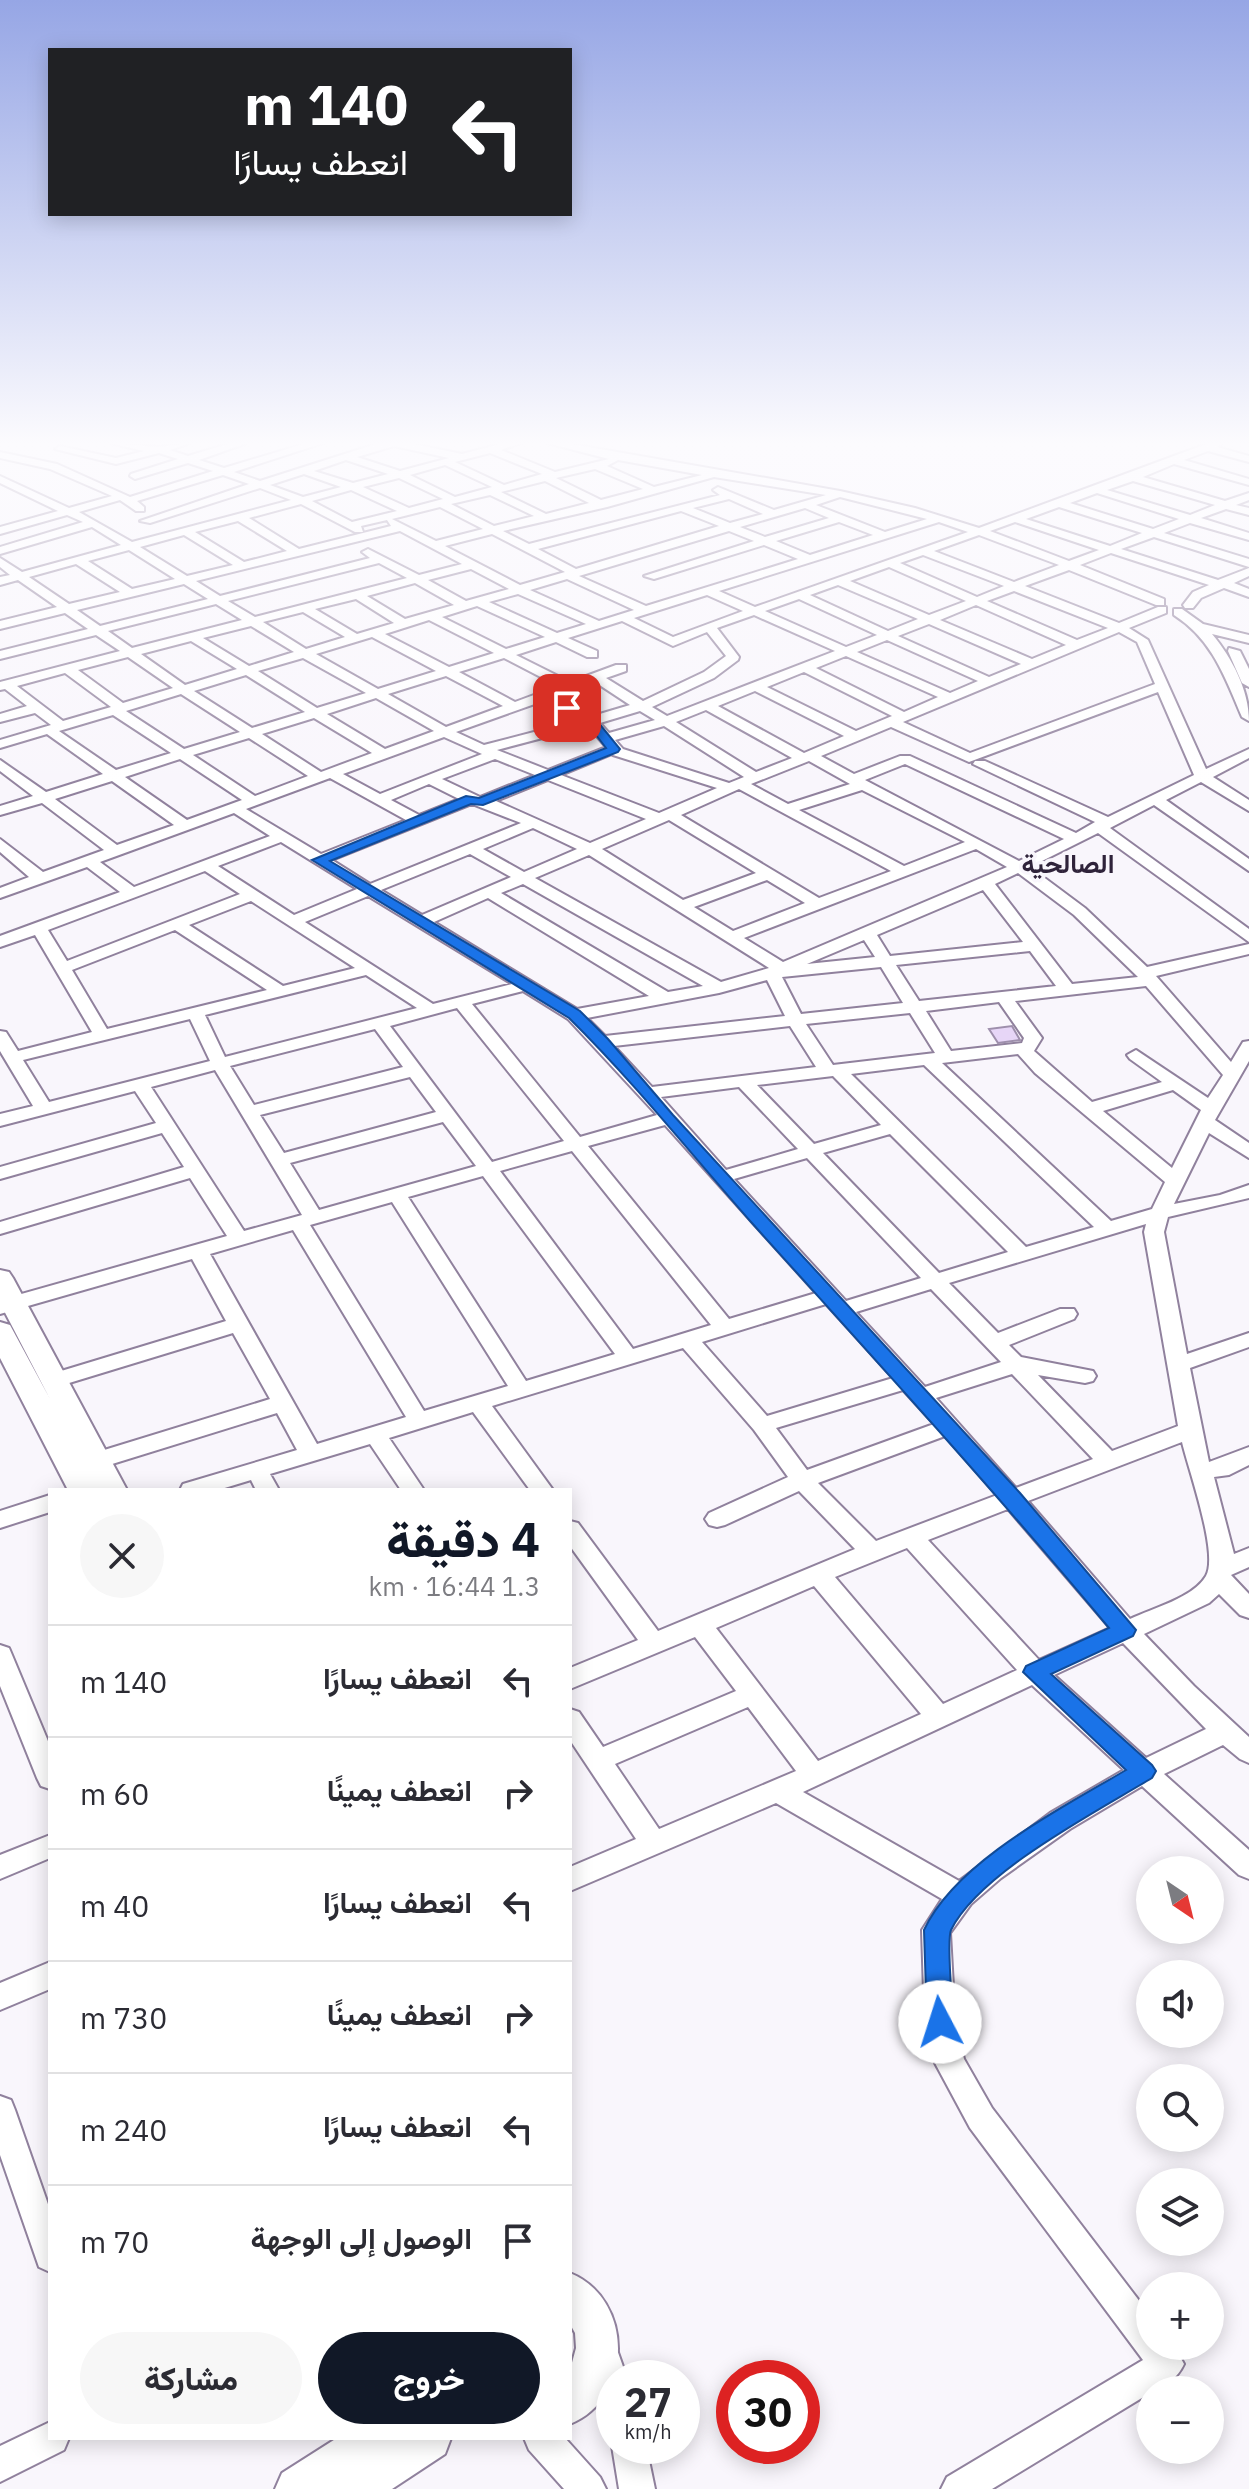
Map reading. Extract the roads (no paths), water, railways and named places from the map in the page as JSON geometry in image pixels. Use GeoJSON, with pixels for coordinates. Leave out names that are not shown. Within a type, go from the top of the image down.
{"type":"FeatureCollection","features":[{"type":"Feature","properties":{"kind":"main road"},"geometry":{"type":"LineString","coordinates":[[4,1296],[56,1380],[111,1488]]}},
{"type":"Feature","properties":{"kind":"main road"},"geometry":{"type":"LineString","coordinates":[[0,1331],[82,1488]]}},
{"type":"Feature","properties":{"kind":"main road"},"geometry":{"type":"LineString","coordinates":[[572,2296],[593,2319],[599,2345],[590,2381],[572,2400]]}},
{"type":"Feature","properties":{"kind":"main road"},"geometry":{"type":"LineString","coordinates":[[298,2489],[375,2440]]}},
{"type":"Feature","properties":{"kind":"main road"},"geometry":{"type":"LineString","coordinates":[[351,2489],[426,2440]]}},
{"type":"Feature","properties":{"kind":"street"},"geometry":{"type":"LineString","coordinates":[[0,581],[79,559]]}},
{"type":"Feature","properties":{"kind":"street"},"geometry":{"type":"LineString","coordinates":[[155,559],[306,654],[445,732],[488,752],[664,817],[816,903]]}},
{"type":"Feature","properties":{"kind":"street"},"geometry":{"type":"LineString","coordinates":[[232,559],[243,566]]}},
{"type":"Feature","properties":{"kind":"street"},"geometry":{"type":"LineString","coordinates":[[2,623],[272,559]]}},
{"type":"Feature","properties":{"kind":"street"},"geometry":{"type":"LineString","coordinates":[[0,655],[379,559]]}},
{"type":"Feature","properties":{"kind":"street"},"geometry":{"type":"LineString","coordinates":[[380,559],[472,604],[592,654]]}},
{"type":"Feature","properties":{"kind":"street"},"geometry":{"type":"LineString","coordinates":[[462,559],[598,625]]}},
{"type":"Feature","properties":{"kind":"street"},"geometry":{"type":"LineString","coordinates":[[547,559],[645,610]]}},
{"type":"Feature","properties":{"kind":"street"},"geometry":{"type":"LineString","coordinates":[[0,744],[620,559]]}},
{"type":"Feature","properties":{"kind":"street"},"geometry":{"type":"LineString","coordinates":[[620,559],[665,582]]}},
{"type":"Feature","properties":{"kind":"street"},"geometry":{"type":"LineString","coordinates":[[650,576],[705,559]]}},
{"type":"Feature","properties":{"kind":"street"},"geometry":{"type":"LineString","coordinates":[[0,811],[809,559]]}},
{"type":"Feature","properties":{"kind":"street"},"geometry":{"type":"LineString","coordinates":[[623,617],[673,642],[796,593],[841,582],[900,559]]}},
{"type":"Feature","properties":{"kind":"street"},"geometry":{"type":"LineString","coordinates":[[945,559],[1118,627],[1142,640],[1202,776],[1249,807]]}},
{"type":"Feature","properties":{"kind":"street"},"geometry":{"type":"LineString","coordinates":[[1051,559],[1161,606],[1186,609],[1220,630],[1249,683]]}},
{"type":"Feature","properties":{"kind":"street"},"geometry":{"type":"LineString","coordinates":[[319,860],[417,820],[549,775],[609,744],[663,722],[1088,559]]}},
{"type":"Feature","properties":{"kind":"street"},"geometry":{"type":"LineString","coordinates":[[1141,559],[1249,593]]}},
{"type":"Feature","properties":{"kind":"street"},"geometry":{"type":"LineString","coordinates":[[76,560],[130,593]]}},
{"type":"Feature","properties":{"kind":"street"},"geometry":{"type":"LineString","coordinates":[[0,562],[184,690],[252,733],[325,775],[417,820]]}},
{"type":"Feature","properties":{"kind":"street"},"geometry":{"type":"LineString","coordinates":[[889,563],[1077,645]]}},
{"type":"Feature","properties":{"kind":"street"},"geometry":{"type":"LineString","coordinates":[[4,685],[473,565]]}},
{"type":"Feature","properties":{"kind":"street"},"geometry":{"type":"LineString","coordinates":[[1186,609],[1197,595],[1249,572]]}},
{"type":"Feature","properties":{"kind":"street"},"geometry":{"type":"LineString","coordinates":[[759,575],[773,581]]}},
{"type":"Feature","properties":{"kind":"street"},"geometry":{"type":"LineString","coordinates":[[841,582],[1033,664]]}},
{"type":"Feature","properties":{"kind":"street"},"geometry":{"type":"LineString","coordinates":[[679,589],[694,595]]}},
{"type":"Feature","properties":{"kind":"street"},"geometry":{"type":"LineString","coordinates":[[709,591],[951,698]]}},
{"type":"Feature","properties":{"kind":"street"},"geometry":{"type":"LineString","coordinates":[[796,593],[990,682]]}},
{"type":"Feature","properties":{"kind":"street"},"geometry":{"type":"LineString","coordinates":[[358,595],[404,624]]}},
{"type":"Feature","properties":{"kind":"street"},"geometry":{"type":"LineString","coordinates":[[423,921],[742,783],[1033,664],[1161,606]]}},
{"type":"Feature","properties":{"kind":"street"},"geometry":{"type":"LineString","coordinates":[[304,608],[357,639]]}},
{"type":"Feature","properties":{"kind":"street"},"geometry":{"type":"LineString","coordinates":[[1186,609],[1214,642],[1249,717]]}},
{"type":"Feature","properties":{"kind":"street"},"geometry":{"type":"LineString","coordinates":[[431,616],[569,687]]}},
{"type":"Feature","properties":{"kind":"street"},"geometry":{"type":"LineString","coordinates":[[379,799],[488,752],[666,696],[717,671],[733,657],[709,627]]}},
{"type":"Feature","properties":{"kind":"street"},"geometry":{"type":"LineString","coordinates":[[1203,628],[1249,639]]}},
{"type":"Feature","properties":{"kind":"street"},"geometry":{"type":"LineString","coordinates":[[374,633],[514,707]]}},
{"type":"Feature","properties":{"kind":"street"},"geometry":{"type":"LineString","coordinates":[[193,637],[383,754]]}},
{"type":"Feature","properties":{"kind":"street"},"geometry":{"type":"LineString","coordinates":[[804,667],[969,758],[1163,686]]}},
{"type":"Feature","properties":{"kind":"street"},"geometry":{"type":"LineString","coordinates":[[0,893],[621,668]]}},
{"type":"Feature","properties":{"kind":"street"},"geometry":{"type":"LineString","coordinates":[[68,669],[118,709],[184,754],[281,837],[574,1015],[602,1042],[667,1118],[1013,1498],[1125,1630],[1225,1732],[1249,1752]]}},
{"type":"Feature","properties":{"kind":"street"},"geometry":{"type":"LineString","coordinates":[[596,677],[663,722],[742,783],[901,870]]}},
{"type":"Feature","properties":{"kind":"street"},"geometry":{"type":"LineString","coordinates":[[4,685],[37,708],[54,728],[115,776],[186,826]]}},
{"type":"Feature","properties":{"kind":"street"},"geometry":{"type":"LineString","coordinates":[[755,686],[855,736]]}},
{"type":"Feature","properties":{"kind":"street"},"geometry":{"type":"LineString","coordinates":[[544,696],[590,720],[609,744],[742,783]]}},
{"type":"Feature","properties":{"kind":"street"},"geometry":{"type":"LineString","coordinates":[[707,705],[977,843],[1060,895],[1243,1063],[1208,1116],[1160,1213],[1154,1232],[1155,1251],[1162,1269],[1190,1430],[1222,1554],[1221,1573],[1249,1609]]}},
{"type":"Feature","properties":{"kind":"street"},"geometry":{"type":"LineString","coordinates":[[0,718],[37,708]]}},
{"type":"Feature","properties":{"kind":"street"},"geometry":{"type":"LineString","coordinates":[[574,1015],[719,988],[780,971],[986,883],[1249,753]]}},
{"type":"Feature","properties":{"kind":"street"},"geometry":{"type":"LineString","coordinates":[[786,809],[856,783],[905,759],[1075,838]]}},
{"type":"Feature","properties":{"kind":"street"},"geometry":{"type":"LineString","coordinates":[[0,764],[115,851]]}},
{"type":"Feature","properties":{"kind":"street"},"geometry":{"type":"LineString","coordinates":[[980,764],[1102,824],[1249,937]]}},
{"type":"Feature","properties":{"kind":"street"},"geometry":{"type":"LineString","coordinates":[[430,779],[591,849],[732,937],[780,971],[795,1020],[833,1071],[894,1127],[1022,1255]]}},
{"type":"Feature","properties":{"kind":"street"},"geometry":{"type":"LineString","coordinates":[[1229,794],[1249,789]]}},
{"type":"Feature","properties":{"kind":"street"},"geometry":{"type":"LineString","coordinates":[[1155,799],[1249,866]]}},
{"type":"Feature","properties":{"kind":"street"},"geometry":{"type":"LineString","coordinates":[[292,921],[533,823]]}},
{"type":"Feature","properties":{"kind":"street"},"geometry":{"type":"LineString","coordinates":[[0,942],[281,837]]}},
{"type":"Feature","properties":{"kind":"street"},"geometry":{"type":"LineString","coordinates":[[732,937],[977,843]]}},
{"type":"Feature","properties":{"kind":"street"},"geometry":{"type":"LineString","coordinates":[[471,848],[719,988]]}},
{"type":"Feature","properties":{"kind":"street"},"geometry":{"type":"LineString","coordinates":[[4,851],[40,878]]}},
{"type":"Feature","properties":{"kind":"street"},"geometry":{"type":"LineString","coordinates":[[89,861],[132,893]]}},
{"type":"Feature","properties":{"kind":"street"},"geometry":{"type":"LineString","coordinates":[[206,865],[431,1010]]}},
{"type":"Feature","properties":{"kind":"street"},"geometry":{"type":"LineString","coordinates":[[682,906],[768,874]]}},
{"type":"Feature","properties":{"kind":"street"},"geometry":{"type":"LineString","coordinates":[[986,883],[1067,989]]}},
{"type":"Feature","properties":{"kind":"street"},"geometry":{"type":"LineString","coordinates":[[489,892],[665,998]]}},
{"type":"Feature","properties":{"kind":"street"},"geometry":{"type":"LineString","coordinates":[[63,968],[252,895]]}},
{"type":"Feature","properties":{"kind":"street"},"geometry":{"type":"LineString","coordinates":[[176,924],[280,991]]}},
{"type":"Feature","properties":{"kind":"street"},"geometry":{"type":"LineString","coordinates":[[39,928],[102,1034]]}},
{"type":"Feature","properties":{"kind":"street"},"geometry":{"type":"LineString","coordinates":[[867,932],[912,1007],[938,1059],[1108,1229]]}},
{"type":"Feature","properties":{"kind":"street"},"geometry":{"type":"LineString","coordinates":[[780,971],[1034,946]]}},
{"type":"Feature","properties":{"kind":"street"},"geometry":{"type":"LineString","coordinates":[[602,1042],[1067,989],[1149,976],[1249,949]]}},
{"type":"Feature","properties":{"kind":"street"},"geometry":{"type":"LineString","coordinates":[[13,1057],[368,970]]}},
{"type":"Feature","properties":{"kind":"street"},"geometry":{"type":"LineString","coordinates":[[0,1120],[528,985]]}},
{"type":"Feature","properties":{"kind":"street"},"geometry":{"type":"LineString","coordinates":[[646,1093],[1023,1049],[1031,1045],[1033,1038],[1004,997]]}},
{"type":"Feature","properties":{"kind":"street"},"geometry":{"type":"LineString","coordinates":[[461,1002],[725,1328]]}},
{"type":"Feature","properties":{"kind":"street"},"geometry":{"type":"LineString","coordinates":[[195,1012],[220,1064],[279,1160],[306,1220],[419,1421]]}},
{"type":"Feature","properties":{"kind":"street"},"geometry":{"type":"LineString","coordinates":[[379,1023],[628,1357]]}},
{"type":"Feature","properties":{"kind":"street"},"geometry":{"type":"LineString","coordinates":[[0,1036],[44,1109]]}},
{"type":"Feature","properties":{"kind":"street"},"geometry":{"type":"LineString","coordinates":[[1023,1049],[1041,1069],[1177,1182]]}},
{"type":"Feature","properties":{"kind":"street"},"geometry":{"type":"LineString","coordinates":[[1136,1055],[1176,1084],[1228,1137],[1249,1152]]}},
{"type":"Feature","properties":{"kind":"street"},"geometry":{"type":"LineString","coordinates":[[249,1112],[414,1070]]}},
{"type":"Feature","properties":{"kind":"street"},"geometry":{"type":"LineString","coordinates":[[744,1082],[1108,1461]]}},
{"type":"Feature","properties":{"kind":"street"},"geometry":{"type":"LineString","coordinates":[[140,1084],[239,1239]]}},
{"type":"Feature","properties":{"kind":"street"},"geometry":{"type":"LineString","coordinates":[[1089,1109],[1176,1084]]}},
{"type":"Feature","properties":{"kind":"street"},"geometry":{"type":"LineString","coordinates":[[279,1160],[447,1115]]}},
{"type":"Feature","properties":{"kind":"street"},"geometry":{"type":"LineString","coordinates":[[4,1296],[198,1251],[667,1118]]}},
{"type":"Feature","properties":{"kind":"street"},"geometry":{"type":"LineString","coordinates":[[0,1173],[167,1126]]}},
{"type":"Feature","properties":{"kind":"street"},"geometry":{"type":"LineString","coordinates":[[721,1177],[894,1127]]}},
{"type":"Feature","properties":{"kind":"street"},"geometry":{"type":"LineString","coordinates":[[1228,1137],[1249,1130]]}},
{"type":"Feature","properties":{"kind":"street"},"geometry":{"type":"LineString","coordinates":[[0,1228],[195,1170]]}},
{"type":"Feature","properties":{"kind":"street"},"geometry":{"type":"LineString","coordinates":[[205,1488],[262,1480],[311,1454],[725,1328],[936,1280],[1160,1213],[1225,1200],[1249,1191]]}},
{"type":"Feature","properties":{"kind":"street"},"geometry":{"type":"LineString","coordinates":[[397,1195],[521,1390]]}},
{"type":"Feature","properties":{"kind":"street"},"geometry":{"type":"LineString","coordinates":[[198,1251],[311,1454]]}},
{"type":"Feature","properties":{"kind":"street"},"geometry":{"type":"LineString","coordinates":[[996,1342],[1067,1314]]}},
{"type":"Feature","properties":{"kind":"street"},"geometry":{"type":"LineString","coordinates":[[56,1380],[239,1324]]}},
{"type":"Feature","properties":{"kind":"street"},"geometry":{"type":"LineString","coordinates":[[687,1339],[762,1425],[802,1480],[872,1552]]}},
{"type":"Feature","properties":{"kind":"street"},"geometry":{"type":"LineString","coordinates":[[1177,1365],[1249,1340]]}},
{"type":"Feature","properties":{"kind":"street"},"geometry":{"type":"LineString","coordinates":[[762,1425],[1018,1364],[1085,1376]]}},
{"type":"Feature","properties":{"kind":"street"},"geometry":{"type":"LineString","coordinates":[[96,1461],[283,1403]]}},
{"type":"Feature","properties":{"kind":"street"},"geometry":{"type":"LineString","coordinates":[[478,1403],[541,1488]]}},
{"type":"Feature","properties":{"kind":"street"},"geometry":{"type":"LineString","coordinates":[[717,1519],[802,1480],[948,1427]]}},
{"type":"Feature","properties":{"kind":"street"},"geometry":{"type":"LineString","coordinates":[[572,1678],[872,1552],[1190,1430]]}},
{"type":"Feature","properties":{"kind":"street"},"geometry":{"type":"LineString","coordinates":[[375,1434],[412,1488]]}},
{"type":"Feature","properties":{"kind":"street"},"geometry":{"type":"LineString","coordinates":[[1200,1470],[1221,1469],[1249,1455]]}},
{"type":"Feature","properties":{"kind":"street"},"geometry":{"type":"LineString","coordinates":[[0,1520],[48,1504]]}},
{"type":"Feature","properties":{"kind":"street"},"geometry":{"type":"LineString","coordinates":[[572,1534],[654,1644]]}},
{"type":"Feature","properties":{"kind":"street"},"geometry":{"type":"LineString","coordinates":[[911,1537],[1034,1672],[1249,1867]]}},
{"type":"Feature","properties":{"kind":"street"},"geometry":{"type":"LineString","coordinates":[[572,1878],[814,1775],[1200,1597],[1221,1573],[1249,1557]]}},
{"type":"Feature","properties":{"kind":"street"},"geometry":{"type":"LineString","coordinates":[[819,1575],[938,1717]]}},
{"type":"Feature","properties":{"kind":"street"},"geometry":{"type":"LineString","coordinates":[[700,1625],[814,1775]]}},
{"type":"Feature","properties":{"kind":"street"},"geometry":{"type":"LineString","coordinates":[[0,1655],[40,1727],[48,1768]]}},
{"type":"Feature","properties":{"kind":"street"},"geometry":{"type":"LineString","coordinates":[[598,1760],[752,1695]]}},
{"type":"Feature","properties":{"kind":"street"},"geometry":{"type":"LineString","coordinates":[[572,1722],[653,1842]]}},
{"type":"Feature","properties":{"kind":"street"},"geometry":{"type":"LineString","coordinates":[[1136,2323],[981,2118],[950,2063],[940,2022],[936,1930],[961,1896],[991,1870],[1060,1821],[1144,1771],[1225,1732]]}},
{"type":"Feature","properties":{"kind":"street"},"geometry":{"type":"LineString","coordinates":[[777,1790],[961,1896]]}},
{"type":"Feature","properties":{"kind":"street"},"geometry":{"type":"LineString","coordinates":[[0,1867],[48,1847]]}},
{"type":"Feature","properties":{"kind":"street"},"geometry":{"type":"LineString","coordinates":[[0,1997],[48,1976]]}},
{"type":"Feature","properties":{"kind":"street"},"geometry":{"type":"LineString","coordinates":[[0,2110],[48,2250]]}},
{"type":"Feature","properties":{"kind":"street"},"geometry":{"type":"LineString","coordinates":[[599,2345],[604,2360]]}},
{"type":"Feature","properties":{"kind":"street"},"geometry":{"type":"LineString","coordinates":[[959,2489],[1167,2364],[1164,2360]]}},
{"type":"Feature","properties":{"kind":"street"},"geometry":{"type":"LineString","coordinates":[[0,2465],[48,2440]]}},
{"type":"Feature","properties":{"kind":"street"},"geometry":{"type":"LineString","coordinates":[[543,2440],[588,2489]]}},
{"type":"Feature","properties":{"kind":"street"},"geometry":{"type":"LineString","coordinates":[[632,2464],[637,2489]]}},
{"type":"Feature","properties":{"kind":"district","name":"الصالحية"},"geometry":{"type":"Point","coordinates":[1068,863]}}]}
